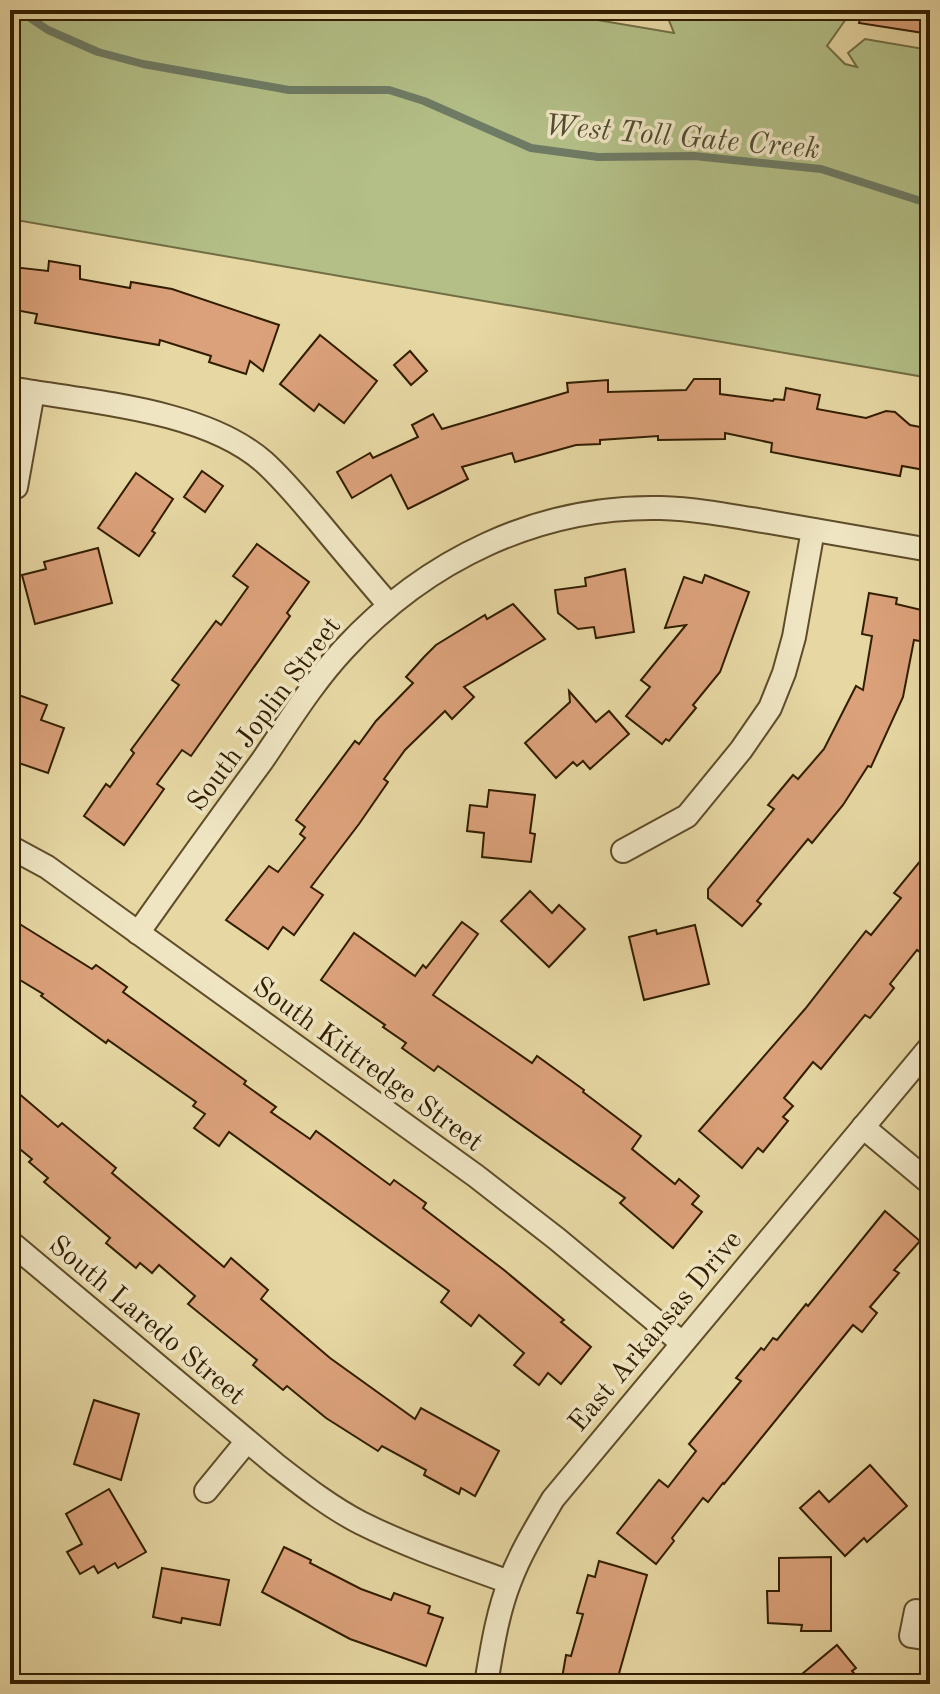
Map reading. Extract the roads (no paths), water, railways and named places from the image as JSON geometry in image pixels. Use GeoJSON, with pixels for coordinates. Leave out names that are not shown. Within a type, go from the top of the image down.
{"type":"FeatureCollection","features":[{"type":"Feature","properties":{"kind":"street"},"geometry":{"type":"LineString","coordinates":[[10,388],[163,415],[196,423],[236,442],[264,461],[289,487],[389,605]]}},
{"type":"Feature","properties":{"kind":"street"},"geometry":{"type":"LineString","coordinates":[[16,487],[33,392]]}},
{"type":"Feature","properties":{"kind":"street","name":"South Joplin Street"},"geometry":{"type":"LineString","coordinates":[[138,933],[343,650],[389,605],[443,566],[494,540],[575,515],[617,509],[660,508],[703,511],[930,550]]}},
{"type":"Feature","properties":{"kind":"street"},"geometry":{"type":"LineString","coordinates":[[623,851],[687,816],[749,740],[770,708],[794,637],[813,530]]}},
{"type":"Feature","properties":{"kind":"street","name":"South Kittredge Street"},"geometry":{"type":"LineString","coordinates":[[10,847],[47,867],[476,1176],[682,1343]]}},
{"type":"Feature","properties":{"kind":"street","name":"East Arkansas Drive"},"geometry":{"type":"LineString","coordinates":[[486,1684],[509,1582],[553,1499],[930,1047]]}},
{"type":"Feature","properties":{"kind":"street"},"geometry":{"type":"LineString","coordinates":[[863,1127],[930,1183]]}},
{"type":"Feature","properties":{"kind":"street","name":"South Laredo Street"},"geometry":{"type":"LineString","coordinates":[[10,1242],[316,1495],[360,1522],[422,1550],[509,1582]]}},
{"type":"Feature","properties":{"kind":"street","name":"South Laredo Street"},"geometry":{"type":"LineString","coordinates":[[206,1491],[247,1441]]}},
{"type":"Feature","properties":{"kind":"street"},"geometry":{"type":"LineString","coordinates":[[916,1611],[911,1636],[930,1639]]}},
{"type":"Feature","properties":{"kind":"waterway","name":"West Toll Gate Creek"},"geometry":{"type":"LineString","coordinates":[[18,10],[48,30],[98,52],[143,64],[289,90],[389,90],[424,101],[531,148],[598,157],[694,156],[821,169],[930,204]]}}]}
